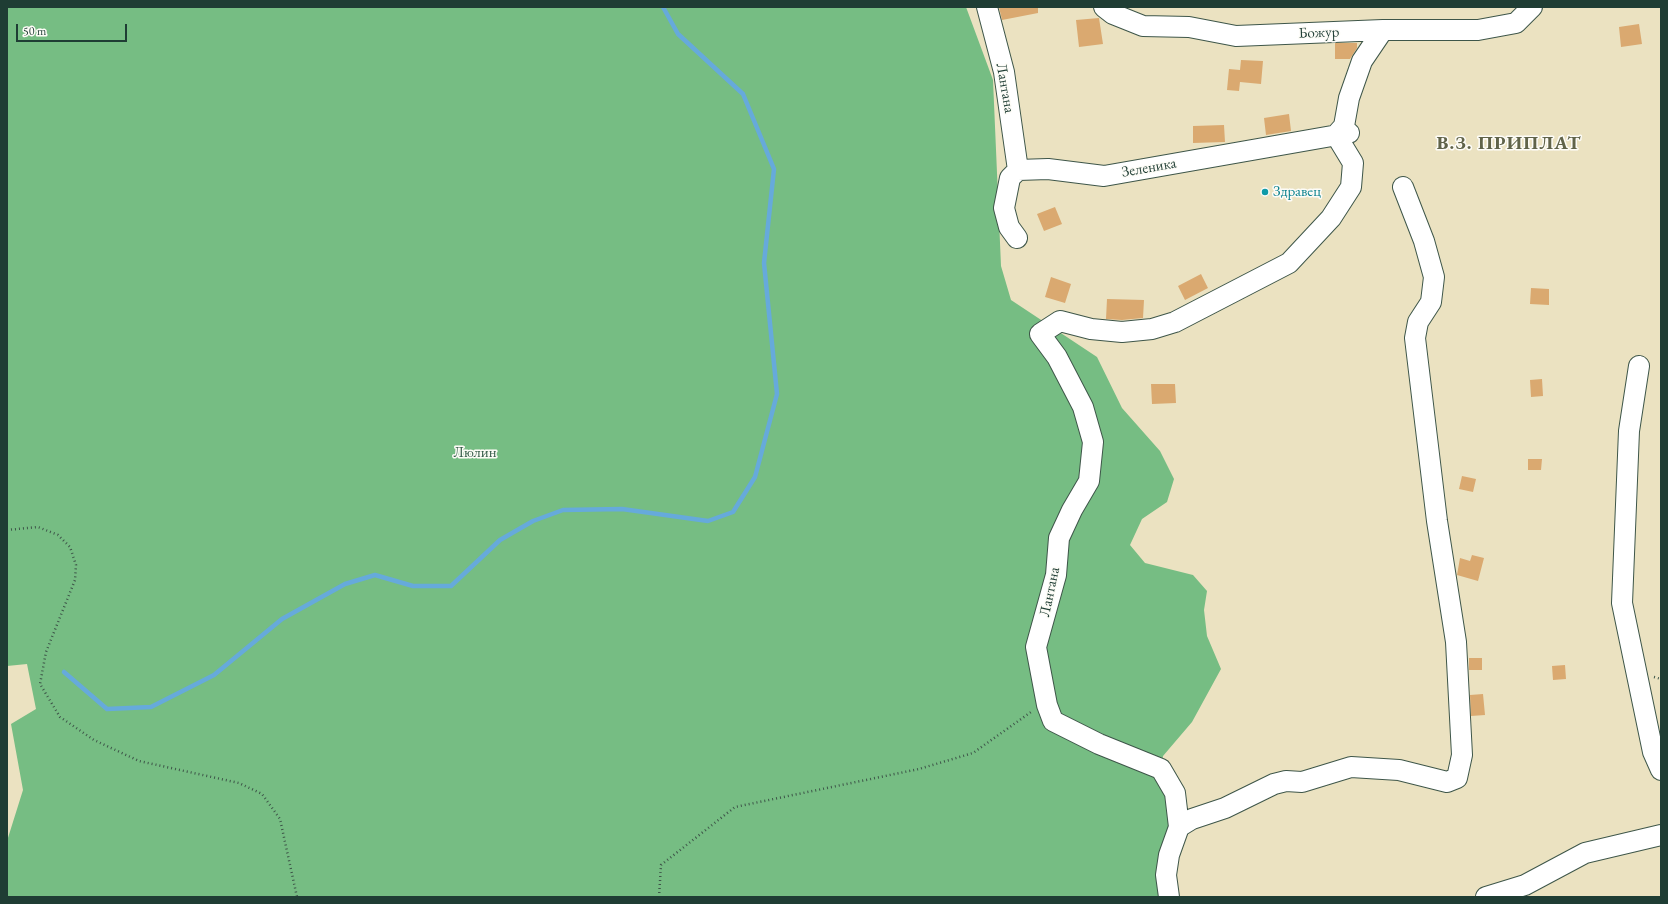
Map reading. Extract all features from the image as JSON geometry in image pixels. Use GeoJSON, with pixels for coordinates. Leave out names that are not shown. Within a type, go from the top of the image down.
{"type":"FeatureCollection","features":[{"type":"Feature","properties":{"kind":"street","name":"Лантана"},"geometry":{"type":"LineString","coordinates":[[987,7],[1004,72],[1018,170]]}},
{"type":"Feature","properties":{"kind":"street","name":"Божур"},"geometry":{"type":"LineString","coordinates":[[1104,7],[1113,14],[1143,26],[1189,27],[1236,36],[1382,30],[1478,30],[1516,23],[1532,7]]}},
{"type":"Feature","properties":{"kind":"street"},"geometry":{"type":"LineString","coordinates":[[1345,134],[1344,126],[1349,98],[1362,61],[1382,30]]}},
{"type":"Feature","properties":{"kind":"street","name":"Лантана"},"geometry":{"type":"LineString","coordinates":[[1046,714],[1047,705],[1036,647],[1056,575],[1059,538],[1072,510],[1089,481],[1093,442],[1083,407],[1057,356],[1040,334],[1060,321],[1091,329],[1122,332],[1152,329],[1175,322],[1289,263],[1331,218],[1351,187],[1352,163],[1345,134]]}},
{"type":"Feature","properties":{"kind":"street","name":"Зеленика"},"geometry":{"type":"LineString","coordinates":[[1018,170],[1048,169],[1104,176],[1345,134]]}},
{"type":"Feature","properties":{"kind":"street"},"geometry":{"type":"LineString","coordinates":[[1017,238],[1009,227],[1004,208],[1010,178],[1018,170]]}},
{"type":"Feature","properties":{"kind":"street"},"geometry":{"type":"LineString","coordinates":[[1179,827],[1192,819],[1225,808],[1274,784],[1286,780],[1302,782],[1351,767],[1399,770],[1447,782],[1457,778],[1462,755],[1456,642],[1437,521],[1415,338],[1418,322],[1430,302],[1434,276],[1424,241],[1403,187]]}},
{"type":"Feature","properties":{"kind":"street"},"geometry":{"type":"LineString","coordinates":[[1639,366],[1629,431],[1622,603],[1635,674],[1653,752],[1661,770]]}},
{"type":"Feature","properties":{"kind":"street"},"geometry":{"type":"LineString","coordinates":[[1046,714],[1099,744],[1161,769],[1176,792],[1179,827],[1169,855],[1166,875],[1169,897]]}},
{"type":"Feature","properties":{"kind":"street"},"geometry":{"type":"LineString","coordinates":[[1486,897],[1525,885],[1585,853],[1661,835]]}},
{"type":"Feature","properties":{"kind":"path"},"geometry":{"type":"LineString","coordinates":[[7,530],[38,527],[58,534],[70,547],[76,565],[75,580],[46,652],[40,684],[60,717],[94,740],[139,761],[239,783],[262,794],[280,818],[297,897]]}},
{"type":"Feature","properties":{"kind":"path"},"geometry":{"type":"LineString","coordinates":[[659,897],[661,865],[735,807],[920,769],[973,753],[1046,714]]}},
{"type":"Feature","properties":{"kind":"green space","name":"Люлин"},"geometry":{"type":"Polygon","coordinates":[[[7,7],[966,7],[993,80],[1001,266],[1011,300],[1097,357],[1122,408],[1160,451],[1174,479],[1167,502],[1142,519],[1130,545],[1145,563],[1193,575],[1207,591],[1204,610],[1207,636],[1221,669],[1192,722],[1163,756],[1161,769],[1178,820],[1166,897],[7,897],[7,841],[23,790],[11,724],[36,709],[27,664],[7,666],[7,7]]]}},
{"type":"Feature","properties":{"kind":"building"},"geometry":{"type":"Polygon","coordinates":[[[999,7],[1038,7],[1038,13],[1002,20],[999,7]]]}},
{"type":"Feature","properties":{"kind":"building"},"geometry":{"type":"Polygon","coordinates":[[[1099,18],[1103,44],[1079,47],[1076,20],[1099,18]]]}},
{"type":"Feature","properties":{"kind":"building"},"geometry":{"type":"Polygon","coordinates":[[[1639,24],[1642,44],[1621,47],[1619,27],[1639,24]]]}},
{"type":"Feature","properties":{"kind":"building"},"geometry":{"type":"Polygon","coordinates":[[[1335,43],[1357,43],[1357,48],[1350,59],[1335,59],[1335,43]]]}},
{"type":"Feature","properties":{"kind":"building"},"geometry":{"type":"Polygon","coordinates":[[[1241,60],[1263,61],[1261,84],[1240,82],[1239,91],[1227,90],[1229,69],[1240,70],[1241,60]]]}},
{"type":"Feature","properties":{"kind":"building"},"geometry":{"type":"Polygon","coordinates":[[[1289,114],[1291,131],[1266,135],[1264,118],[1289,114]]]}},
{"type":"Feature","properties":{"kind":"building"},"geometry":{"type":"Polygon","coordinates":[[[1224,125],[1225,142],[1193,143],[1193,126],[1224,125]]]}},
{"type":"Feature","properties":{"kind":"building"},"geometry":{"type":"Polygon","coordinates":[[[1055,207],[1062,224],[1044,231],[1037,214],[1055,207]]]}},
{"type":"Feature","properties":{"kind":"building"},"geometry":{"type":"Polygon","coordinates":[[[1201,274],[1208,288],[1185,300],[1178,286],[1201,274]]]}},
{"type":"Feature","properties":{"kind":"building"},"geometry":{"type":"Polygon","coordinates":[[[1051,277],[1071,284],[1065,303],[1045,297],[1051,277]]]}},
{"type":"Feature","properties":{"kind":"building"},"geometry":{"type":"Polygon","coordinates":[[[1531,288],[1549,289],[1549,305],[1530,304],[1531,288]]]}},
{"type":"Feature","properties":{"kind":"building"},"geometry":{"type":"Polygon","coordinates":[[[1107,299],[1144,300],[1143,318],[1122,320],[1106,319],[1107,299]]]}},
{"type":"Feature","properties":{"kind":"building"},"geometry":{"type":"Polygon","coordinates":[[[1542,379],[1543,396],[1531,397],[1530,380],[1542,379]]]}},
{"type":"Feature","properties":{"kind":"building"},"geometry":{"type":"Polygon","coordinates":[[[1151,384],[1175,384],[1176,403],[1152,404],[1151,384]]]}},
{"type":"Feature","properties":{"kind":"building"},"geometry":{"type":"Polygon","coordinates":[[[1528,459],[1542,459],[1541,470],[1528,470],[1528,459]]]}},
{"type":"Feature","properties":{"kind":"building"},"geometry":{"type":"Polygon","coordinates":[[[1462,476],[1476,479],[1473,492],[1459,489],[1462,476]]]}},
{"type":"Feature","properties":{"kind":"building"},"geometry":{"type":"Polygon","coordinates":[[[1472,555],[1484,558],[1478,581],[1457,575],[1460,558],[1470,561],[1472,555]]]}},
{"type":"Feature","properties":{"kind":"building"},"geometry":{"type":"Polygon","coordinates":[[[1469,658],[1482,658],[1482,670],[1469,670],[1469,658]]]}},
{"type":"Feature","properties":{"kind":"building"},"geometry":{"type":"Polygon","coordinates":[[[1565,665],[1566,679],[1553,680],[1552,666],[1565,665]]]}},
{"type":"Feature","properties":{"kind":"building"},"geometry":{"type":"Polygon","coordinates":[[[1483,694],[1485,715],[1471,716],[1470,695],[1483,694]]]}},
{"type":"Feature","properties":{"kind":"waterway"},"geometry":{"type":"LineString","coordinates":[[64,672],[107,709],[151,707],[214,675],[282,619],[345,584],[375,575],[413,586],[451,586],[500,540],[533,521],[563,510],[622,509],[708,521],[733,512],[755,477],[777,394],[764,263],[774,169],[743,94],[678,34],[663,7]]}},
{"type":"Feature","properties":{"kind":"place","name":"Здравец"},"geometry":{"type":"Point","coordinates":[1265,192]}},
{"type":"Feature","properties":{"kind":"district","name":"В.З. ПРИПЛАТ"},"geometry":{"type":"Point","coordinates":[1509,144]}}]}
